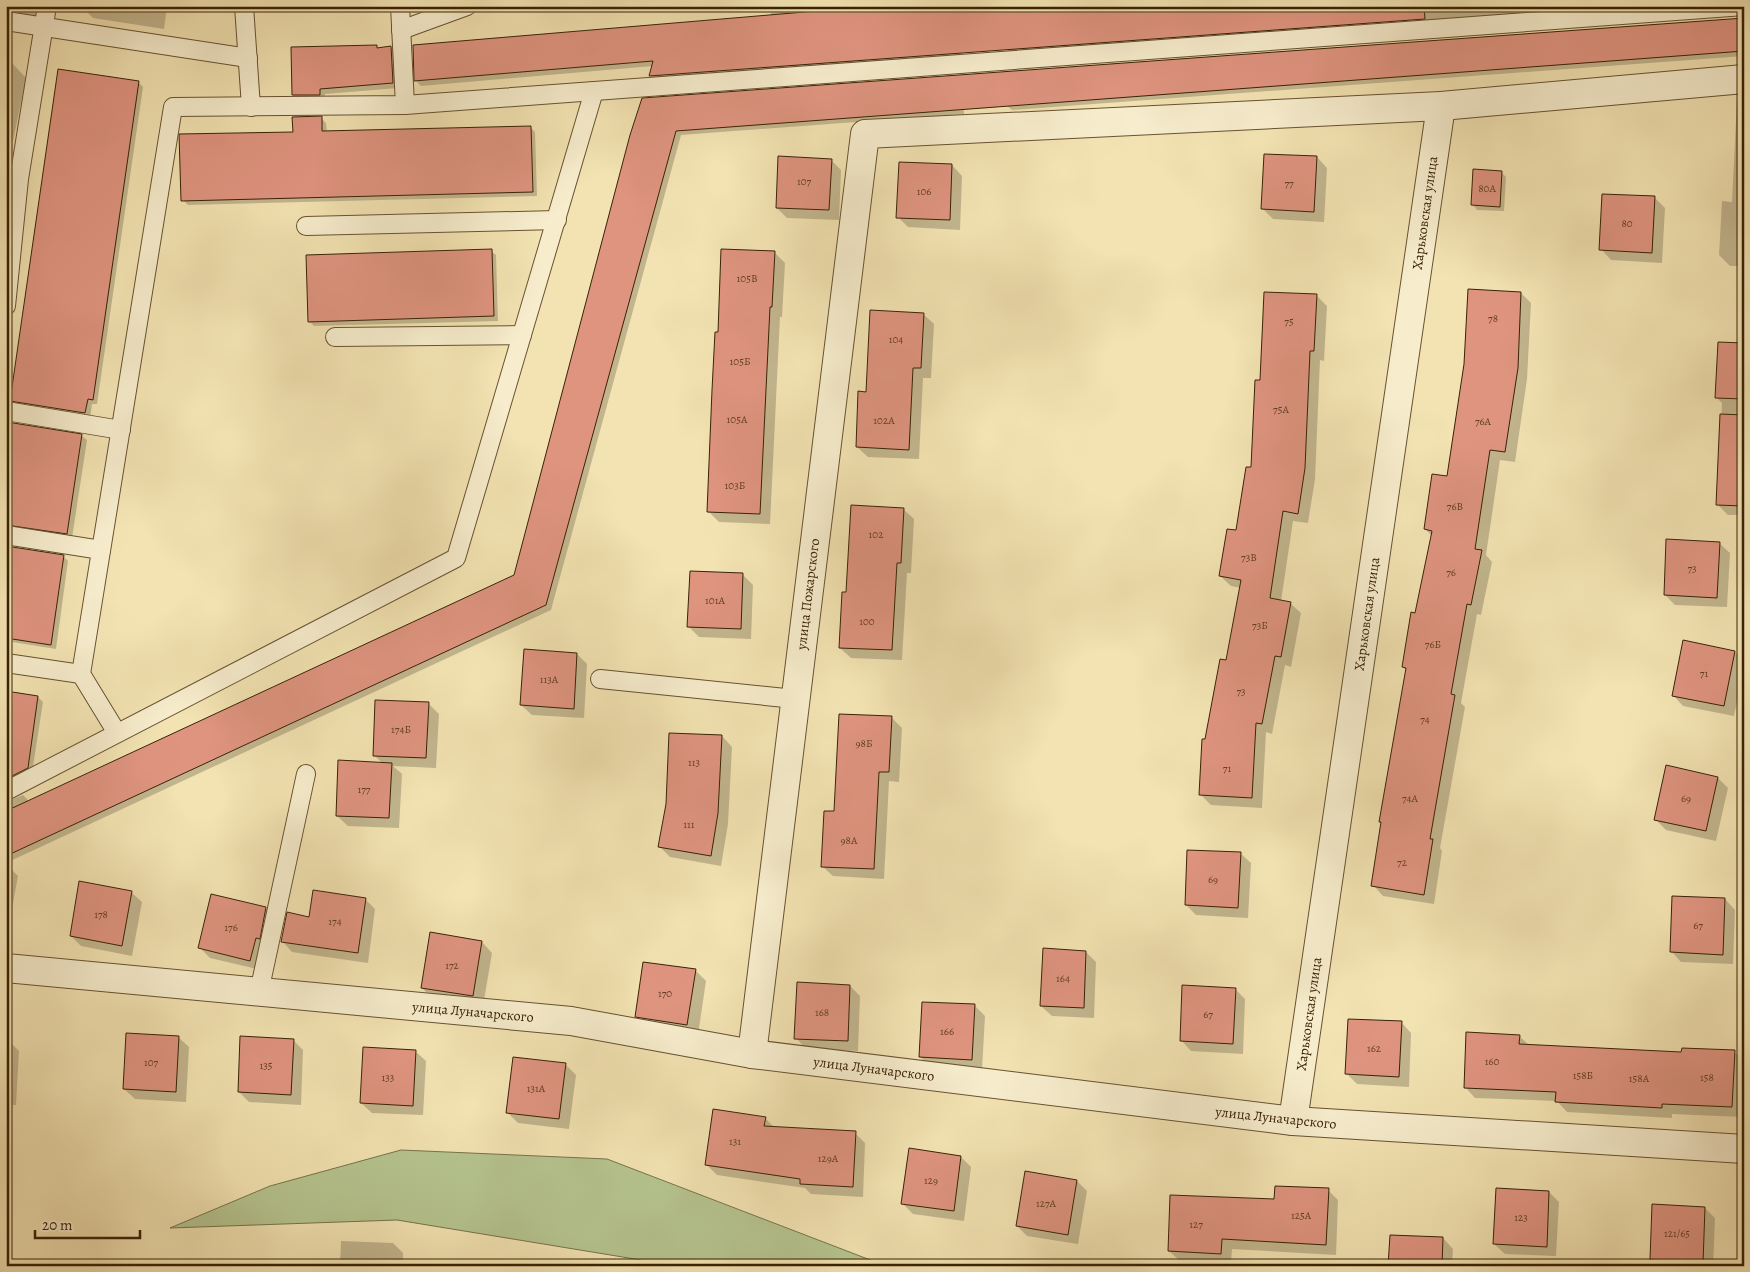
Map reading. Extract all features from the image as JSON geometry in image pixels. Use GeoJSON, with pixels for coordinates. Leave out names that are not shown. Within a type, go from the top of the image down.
{"type":"FeatureCollection","features":[{"type":"Feature","properties":{"kind":"street"},"geometry":{"type":"LineString","coordinates":[[1441,106],[1744,79]]}},
{"type":"Feature","properties":{"kind":"street","name":"улица Пожарского"},"geometry":{"type":"LineString","coordinates":[[752,1054],[865,134],[1441,106]]}},
{"type":"Feature","properties":{"kind":"street","name":"Харьковская улица"},"geometry":{"type":"LineString","coordinates":[[1293,1121],[1441,106]]}},
{"type":"Feature","properties":{"kind":"street","name":"улица Луначарского"},"geometry":{"type":"LineString","coordinates":[[6,968],[571,1021],[752,1054],[1293,1121],[1744,1149]]}},
{"type":"Feature","properties":{"kind":"lane"},"geometry":{"type":"LineString","coordinates":[[6,306],[13,178],[47,6]]}},
{"type":"Feature","properties":{"kind":"lane"},"geometry":{"type":"LineString","coordinates":[[244,6],[251,106]]}},
{"type":"Feature","properties":{"kind":"lane"},"geometry":{"type":"LineString","coordinates":[[400,6],[404,105]]}},
{"type":"Feature","properties":{"kind":"lane"},"geometry":{"type":"LineString","coordinates":[[401,30],[467,6]]}},
{"type":"Feature","properties":{"kind":"lane"},"geometry":{"type":"LineString","coordinates":[[117,733],[81,674],[173,107],[404,105],[1744,6]]}},
{"type":"Feature","properties":{"kind":"lane"},"geometry":{"type":"LineString","coordinates":[[6,21],[248,58]]}},
{"type":"Feature","properties":{"kind":"lane"},"geometry":{"type":"LineString","coordinates":[[6,790],[456,558],[594,91]]}},
{"type":"Feature","properties":{"kind":"lane"},"geometry":{"type":"LineString","coordinates":[[306,226],[557,220]]}},
{"type":"Feature","properties":{"kind":"lane"},"geometry":{"type":"LineString","coordinates":[[335,337],[522,335]]}},
{"type":"Feature","properties":{"kind":"lane"},"geometry":{"type":"LineString","coordinates":[[6,411],[121,430]]}},
{"type":"Feature","properties":{"kind":"lane"},"geometry":{"type":"LineString","coordinates":[[6,534],[101,550]]}},
{"type":"Feature","properties":{"kind":"lane"},"geometry":{"type":"LineString","coordinates":[[6,663],[81,674]]}},
{"type":"Feature","properties":{"kind":"lane"},"geometry":{"type":"LineString","coordinates":[[600,679],[795,699]]}},
{"type":"Feature","properties":{"kind":"lane"},"geometry":{"type":"LineString","coordinates":[[259,992],[306,774]]}},
{"type":"Feature","properties":{"kind":"green space"},"geometry":{"type":"Polygon","coordinates":[[[401,1150],[607,1159],[886,1266],[660,1266],[647,1261],[397,1220],[170,1228],[270,1186],[401,1150]]]}},
{"type":"Feature","properties":{"kind":"building"},"geometry":{"type":"Polygon","coordinates":[[[876,6],[1424,6],[1425,19],[649,76],[653,61],[414,81],[413,45],[876,6]]]}},
{"type":"Feature","properties":{"kind":"building"},"geometry":{"type":"Polygon","coordinates":[[[1744,18],[1744,51],[676,131],[546,605],[6,856],[6,811],[514,575],[630,135],[642,98],[1744,18]]]}},
{"type":"Feature","properties":{"kind":"building"},"geometry":{"type":"Polygon","coordinates":[[[377,45],[377,48],[391,46],[393,83],[320,89],[320,95],[292,95],[291,47],[377,45]]]}},
{"type":"Feature","properties":{"kind":"building"},"geometry":{"type":"Polygon","coordinates":[[[58,69],[139,81],[93,400],[88,399],[85,413],[10,401],[58,69]]]}},
{"type":"Feature","properties":{"kind":"building"},"geometry":{"type":"Polygon","coordinates":[[[322,116],[322,131],[531,126],[533,192],[181,201],[179,134],[293,132],[292,117],[322,116]]]}},
{"type":"Feature","properties":{"kind":"building"},"geometry":{"type":"Polygon","coordinates":[[[1264,154],[1317,156],[1314,212],[1261,209],[1264,154]]]}},
{"type":"Feature","properties":{"kind":"building"},"geometry":{"type":"Polygon","coordinates":[[[778,156],[832,159],[829,210],[776,208],[778,156]]]}},
{"type":"Feature","properties":{"kind":"building"},"geometry":{"type":"Polygon","coordinates":[[[899,162],[952,164],[950,220],[896,218],[899,162]]]}},
{"type":"Feature","properties":{"kind":"building"},"geometry":{"type":"Polygon","coordinates":[[[1473,169],[1502,171],[1500,207],[1471,205],[1473,169]]]}},
{"type":"Feature","properties":{"kind":"building"},"geometry":{"type":"Polygon","coordinates":[[[1602,194],[1655,196],[1652,253],[1599,250],[1602,194]]]}},
{"type":"Feature","properties":{"kind":"building"},"geometry":{"type":"Polygon","coordinates":[[[492,249],[494,316],[308,322],[306,255],[492,249]]]}},
{"type":"Feature","properties":{"kind":"building"},"geometry":{"type":"Polygon","coordinates":[[[721,249],[775,251],[772,307],[770,307],[760,514],[707,512],[715,332],[718,332],[721,249]]]}},
{"type":"Feature","properties":{"kind":"building"},"geometry":{"type":"Polygon","coordinates":[[[1468,289],[1521,292],[1518,368],[1505,452],[1490,450],[1475,549],[1482,550],[1471,605],[1467,604],[1451,694],[1455,695],[1430,839],[1433,839],[1424,895],[1371,886],[1381,822],[1379,822],[1406,668],[1402,667],[1411,612],[1415,613],[1432,531],[1424,529],[1432,474],[1447,476],[1464,364],[1468,289]]]}},
{"type":"Feature","properties":{"kind":"building"},"geometry":{"type":"Polygon","coordinates":[[[1264,292],[1317,294],[1314,351],[1310,351],[1305,468],[1298,514],[1283,511],[1270,598],[1291,602],[1281,657],[1275,656],[1262,724],[1256,723],[1252,798],[1199,795],[1202,739],[1205,739],[1220,659],[1226,660],[1241,580],[1219,576],[1227,529],[1236,530],[1246,467],[1251,467],[1255,380],[1260,380],[1264,292]]]}},
{"type":"Feature","properties":{"kind":"building"},"geometry":{"type":"Polygon","coordinates":[[[870,310],[924,313],[921,368],[913,368],[909,450],[856,447],[858,391],[866,392],[870,310]]]}},
{"type":"Feature","properties":{"kind":"building"},"geometry":{"type":"Polygon","coordinates":[[[1718,342],[1744,343],[1744,399],[1715,398],[1718,342]]]}},
{"type":"Feature","properties":{"kind":"building"},"geometry":{"type":"Polygon","coordinates":[[[1720,414],[1744,415],[1744,506],[1716,505],[1720,414]]]}},
{"type":"Feature","properties":{"kind":"building"},"geometry":{"type":"Polygon","coordinates":[[[7,422],[82,434],[67,534],[6,525],[7,422]]]}},
{"type":"Feature","properties":{"kind":"building"},"geometry":{"type":"Polygon","coordinates":[[[851,505],[904,508],[901,563],[897,563],[892,650],[839,648],[842,592],[846,592],[851,505]]]}},
{"type":"Feature","properties":{"kind":"building"},"geometry":{"type":"Polygon","coordinates":[[[1666,539],[1720,542],[1717,598],[1664,595],[1666,539]]]}},
{"type":"Feature","properties":{"kind":"building"},"geometry":{"type":"Polygon","coordinates":[[[6,546],[64,555],[51,645],[6,638],[6,546]]]}},
{"type":"Feature","properties":{"kind":"building"},"geometry":{"type":"Polygon","coordinates":[[[690,571],[743,573],[741,629],[687,627],[690,571]]]}},
{"type":"Feature","properties":{"kind":"building"},"geometry":{"type":"Polygon","coordinates":[[[1683,640],[1735,651],[1724,706],[1672,696],[1683,640]]]}},
{"type":"Feature","properties":{"kind":"building"},"geometry":{"type":"Polygon","coordinates":[[[524,649],[577,653],[574,709],[520,705],[524,649]]]}},
{"type":"Feature","properties":{"kind":"building"},"geometry":{"type":"Polygon","coordinates":[[[6,691],[38,696],[28,768],[6,779],[6,691]]]}},
{"type":"Feature","properties":{"kind":"building"},"geometry":{"type":"Polygon","coordinates":[[[375,700],[429,702],[426,758],[373,756],[375,700]]]}},
{"type":"Feature","properties":{"kind":"building"},"geometry":{"type":"Polygon","coordinates":[[[839,714],[892,716],[889,772],[879,772],[874,869],[821,867],[824,811],[834,811],[839,714]]]}},
{"type":"Feature","properties":{"kind":"building"},"geometry":{"type":"Polygon","coordinates":[[[669,733],[722,735],[718,813],[711,856],[658,847],[666,804],[669,733]]]}},
{"type":"Feature","properties":{"kind":"building"},"geometry":{"type":"Polygon","coordinates":[[[338,760],[392,763],[389,818],[336,816],[338,760]]]}},
{"type":"Feature","properties":{"kind":"building"},"geometry":{"type":"Polygon","coordinates":[[[1666,765],[1718,777],[1706,831],[1654,820],[1666,765]]]}},
{"type":"Feature","properties":{"kind":"building"},"geometry":{"type":"Polygon","coordinates":[[[1187,850],[1241,852],[1238,908],[1185,905],[1187,850]]]}},
{"type":"Feature","properties":{"kind":"building"},"geometry":{"type":"Polygon","coordinates":[[[79,881],[132,891],[122,946],[70,936],[79,881]]]}},
{"type":"Feature","properties":{"kind":"building"},"geometry":{"type":"Polygon","coordinates":[[[313,890],[366,898],[358,953],[281,942],[287,912],[309,917],[313,890]]]}},
{"type":"Feature","properties":{"kind":"building"},"geometry":{"type":"Polygon","coordinates":[[[211,894],[266,907],[260,939],[256,938],[250,961],[198,948],[211,894]]]}},
{"type":"Feature","properties":{"kind":"building"},"geometry":{"type":"Polygon","coordinates":[[[1672,896],[1725,898],[1723,955],[1670,952],[1672,896]]]}},
{"type":"Feature","properties":{"kind":"building"},"geometry":{"type":"Polygon","coordinates":[[[430,932],[482,941],[473,996],[421,988],[430,932]]]}},
{"type":"Feature","properties":{"kind":"building"},"geometry":{"type":"Polygon","coordinates":[[[1043,948],[1086,951],[1084,1008],[1040,1006],[1043,948]]]}},
{"type":"Feature","properties":{"kind":"building"},"geometry":{"type":"Polygon","coordinates":[[[643,962],[696,969],[687,1025],[635,1017],[643,962]]]}},
{"type":"Feature","properties":{"kind":"building"},"geometry":{"type":"Polygon","coordinates":[[[797,982],[850,985],[848,1041],[794,1039],[797,982]]]}},
{"type":"Feature","properties":{"kind":"building"},"geometry":{"type":"Polygon","coordinates":[[[1182,985],[1236,988],[1233,1044],[1180,1041],[1182,985]]]}},
{"type":"Feature","properties":{"kind":"building"},"geometry":{"type":"Polygon","coordinates":[[[922,1002],[975,1004],[972,1060],[919,1057],[922,1002]]]}},
{"type":"Feature","properties":{"kind":"building"},"geometry":{"type":"Polygon","coordinates":[[[1348,1019],[1402,1021],[1399,1077],[1345,1074],[1348,1019]]]}},
{"type":"Feature","properties":{"kind":"building"},"geometry":{"type":"Polygon","coordinates":[[[1466,1032],[1520,1035],[1519,1044],[1681,1052],[1682,1048],[1735,1050],[1732,1107],[1662,1104],[1662,1108],[1555,1102],[1556,1092],[1464,1088],[1466,1032]]]}},
{"type":"Feature","properties":{"kind":"building"},"geometry":{"type":"Polygon","coordinates":[[[126,1033],[179,1036],[176,1092],[123,1089],[126,1033]]]}},
{"type":"Feature","properties":{"kind":"building"},"geometry":{"type":"Polygon","coordinates":[[[240,1036],[294,1039],[291,1095],[238,1092],[240,1036]]]}},
{"type":"Feature","properties":{"kind":"building"},"geometry":{"type":"Polygon","coordinates":[[[363,1047],[416,1050],[413,1106],[360,1103],[363,1047]]]}},
{"type":"Feature","properties":{"kind":"building"},"geometry":{"type":"Polygon","coordinates":[[[513,1057],[566,1063],[559,1119],[506,1113],[513,1057]]]}},
{"type":"Feature","properties":{"kind":"building"},"geometry":{"type":"Polygon","coordinates":[[[713,1109],[766,1117],[764,1126],[856,1131],[853,1187],[800,1184],[800,1179],[705,1165],[713,1109]]]}},
{"type":"Feature","properties":{"kind":"building"},"geometry":{"type":"Polygon","coordinates":[[[909,1148],[961,1156],[954,1211],[901,1204],[909,1148]]]}},
{"type":"Feature","properties":{"kind":"building"},"geometry":{"type":"Polygon","coordinates":[[[1025,1171],[1077,1180],[1068,1235],[1016,1226],[1025,1171]]]}},
{"type":"Feature","properties":{"kind":"building"},"geometry":{"type":"Polygon","coordinates":[[[1275,1186],[1329,1188],[1326,1245],[1222,1239],[1221,1254],[1168,1251],[1170,1195],[1274,1199],[1275,1186]]]}},
{"type":"Feature","properties":{"kind":"building"},"geometry":{"type":"Polygon","coordinates":[[[1496,1188],[1549,1191],[1547,1247],[1493,1244],[1496,1188]]]}},
{"type":"Feature","properties":{"kind":"building"},"geometry":{"type":"Polygon","coordinates":[[[1652,1204],[1705,1207],[1703,1263],[1650,1260],[1652,1204]]]}},
{"type":"Feature","properties":{"kind":"building"},"geometry":{"type":"Polygon","coordinates":[[[1390,1235],[1443,1237],[1442,1266],[1388,1266],[1390,1235]]]}}]}
